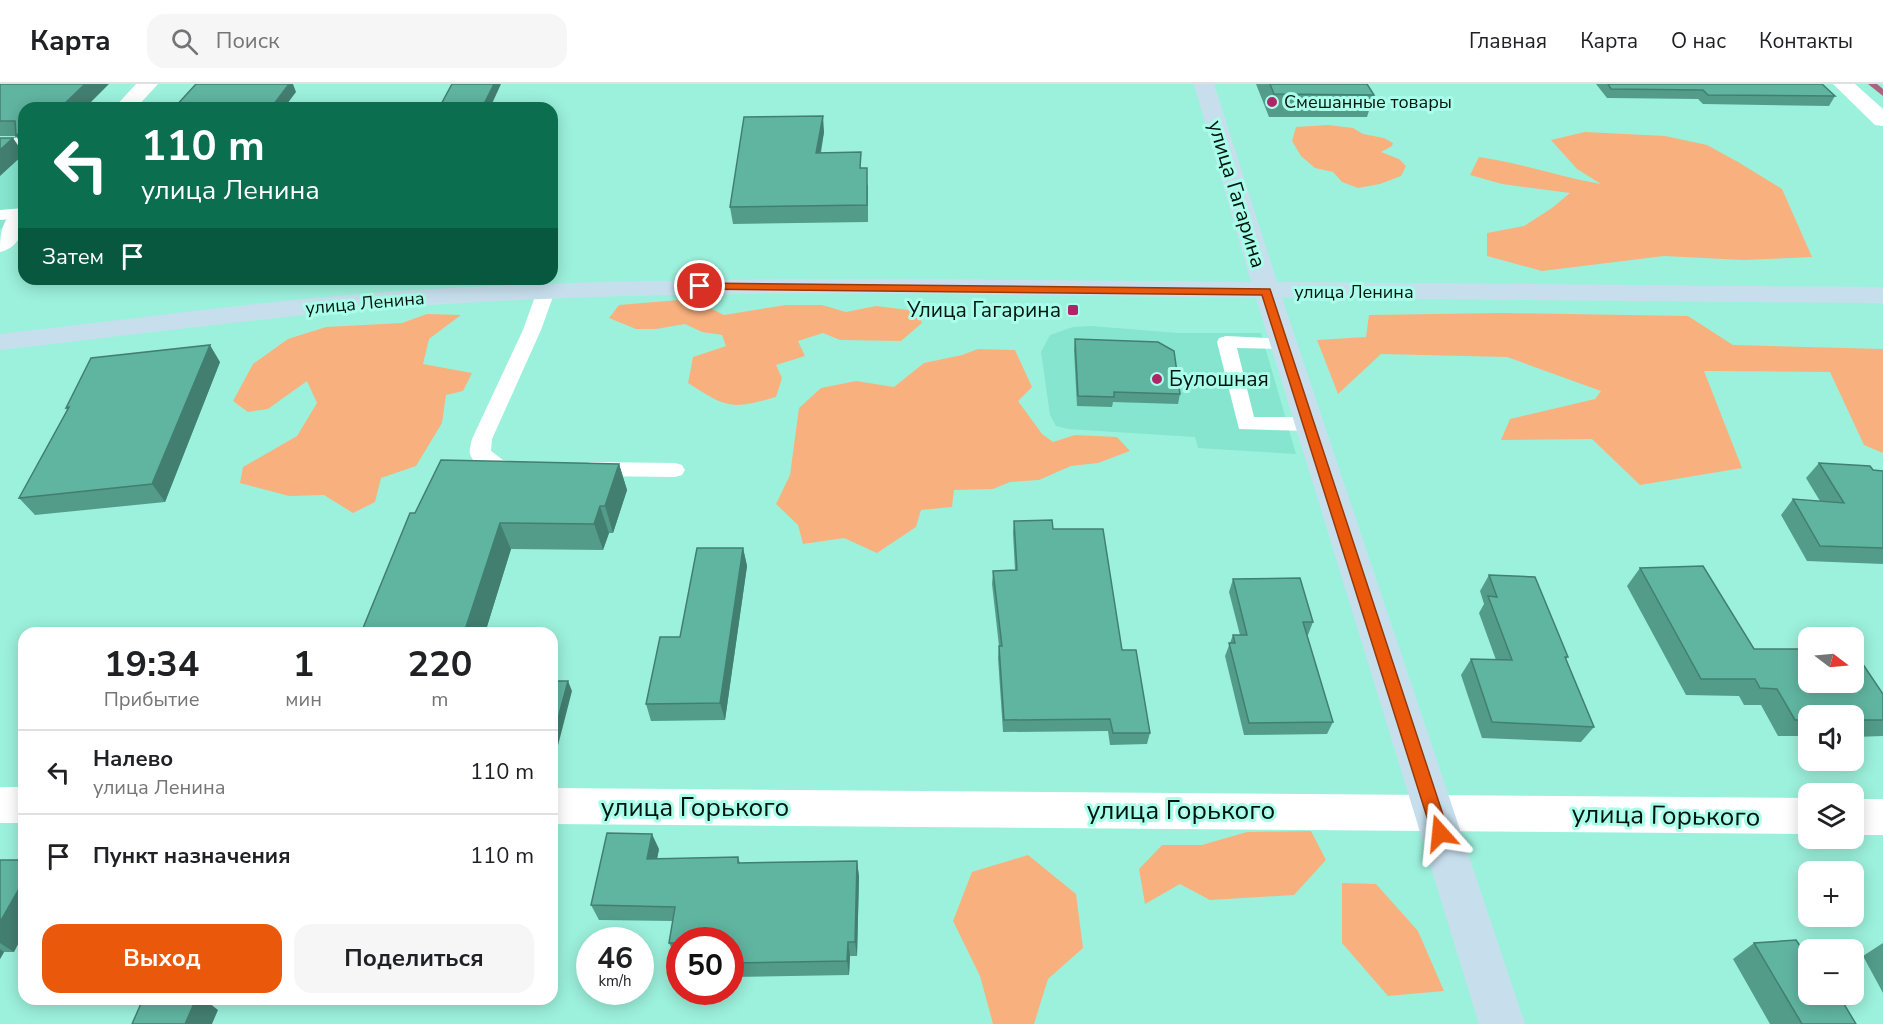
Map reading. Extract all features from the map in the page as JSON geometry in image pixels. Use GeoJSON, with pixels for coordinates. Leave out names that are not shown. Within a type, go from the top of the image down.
{"type":"FeatureCollection","features":[{"type":"Feature","properties":{"kind":"main road","name":"улица Гагарина"},"geometry":{"type":"LineString","coordinates":[[1204,84],[1283,343],[1502,1024]]}},
{"type":"Feature","properties":{"kind":"main road","name":"улица Ленина"},"geometry":{"type":"LineString","coordinates":[[0,342],[340,304],[546,291],[700,286],[1883,295]]}},
{"type":"Feature","properties":{"kind":"street"},"geometry":{"type":"LineString","coordinates":[[130,102],[148,84]]}},
{"type":"Feature","properties":{"kind":"street"},"geometry":{"type":"LineString","coordinates":[[1843,84],[1883,120]]}},
{"type":"Feature","properties":{"kind":"street"},"geometry":{"type":"LineString","coordinates":[[0,146],[18,145]]}},
{"type":"Feature","properties":{"kind":"street"},"geometry":{"type":"LineString","coordinates":[[0,245],[18,222]]}},
{"type":"Feature","properties":{"kind":"street"},"geometry":{"type":"LineString","coordinates":[[0,805],[18,805]]}},
{"type":"Feature","properties":{"kind":"street","name":"улица Горького"},"geometry":{"type":"LineString","coordinates":[[558,806],[1798,816]]}},
{"type":"Feature","properties":{"kind":"street"},"geometry":{"type":"LineString","coordinates":[[1864,817],[1883,817]]}},
{"type":"Feature","properties":{"kind":"lane"},"geometry":{"type":"LineString","coordinates":[[0,215],[18,214]]}},
{"type":"Feature","properties":{"kind":"lane"},"geometry":{"type":"LineString","coordinates":[[538,468],[504,468],[487,462],[480,453],[482,439],[532,330],[546,291]]}},
{"type":"Feature","properties":{"kind":"lane"},"geometry":{"type":"LineString","coordinates":[[1283,343],[1226,342],[1246,424],[1309,424]]}},
{"type":"Feature","properties":{"kind":"lane"},"geometry":{"type":"LineString","coordinates":[[572,469],[675,470]]}},
{"type":"Feature","properties":{"kind":"shaded area"},"geometry":{"type":"Polygon","coordinates":[[[1328,125],[1353,128],[1363,134],[1384,138],[1393,143],[1381,152],[1399,159],[1406,166],[1401,176],[1380,184],[1358,188],[1342,182],[1333,172],[1315,168],[1301,156],[1292,141],[1296,127],[1328,125]]]}},
{"type":"Feature","properties":{"kind":"shaded area"},"geometry":{"type":"Polygon","coordinates":[[[1585,132],[1665,136],[1707,145],[1738,162],[1782,189],[1812,257],[1743,260],[1664,256],[1542,271],[1487,256],[1487,233],[1524,226],[1570,193],[1502,184],[1470,175],[1479,157],[1601,184],[1577,169],[1551,140],[1585,132]]]}},
{"type":"Feature","properties":{"kind":"shaded area"},"geometry":{"type":"Polygon","coordinates":[[[0,150],[18,150],[18,208],[0,230],[0,150]]]}},
{"type":"Feature","properties":{"kind":"shaded area"},"geometry":{"type":"Polygon","coordinates":[[[691,299],[724,315],[786,305],[822,305],[846,312],[876,306],[917,311],[922,323],[901,341],[840,340],[823,333],[798,341],[805,356],[776,365],[782,378],[776,397],[739,405],[721,402],[688,383],[693,357],[726,346],[722,335],[702,332],[685,324],[656,329],[636,329],[609,318],[619,305],[691,299]]]}},
{"type":"Feature","properties":{"kind":"shaded area"},"geometry":{"type":"Polygon","coordinates":[[[1502,313],[1688,316],[1733,345],[1883,349],[1883,453],[1864,445],[1830,372],[1704,371],[1742,468],[1640,485],[1592,439],[1501,440],[1510,419],[1595,399],[1601,391],[1507,357],[1381,354],[1338,394],[1317,340],[1366,337],[1369,315],[1502,313]]]}},
{"type":"Feature","properties":{"kind":"shaded area"},"geometry":{"type":"Polygon","coordinates":[[[427,314],[461,315],[429,339],[423,364],[472,373],[463,391],[446,395],[442,423],[416,466],[381,478],[375,502],[353,513],[324,495],[289,496],[240,483],[243,467],[297,436],[317,403],[307,381],[268,409],[248,412],[233,401],[253,364],[288,339],[326,327],[402,323],[427,314]]]}},
{"type":"Feature","properties":{"kind":"shaded area"},"geometry":{"type":"Polygon","coordinates":[[[1091,326],[1178,333],[1261,333],[1296,454],[1198,448],[1195,437],[1068,429],[1056,426],[1050,415],[1041,352],[1050,335],[1073,327],[1091,326]]]}},
{"type":"Feature","properties":{"kind":"shaded area"},"geometry":{"type":"Polygon","coordinates":[[[978,349],[1015,350],[1032,387],[1018,401],[1042,434],[1053,442],[1075,435],[1117,437],[1130,451],[1098,463],[1071,466],[1039,480],[1010,482],[993,489],[954,490],[952,507],[921,510],[916,527],[877,553],[844,538],[803,544],[798,525],[776,504],[790,475],[799,408],[821,388],[856,381],[894,387],[924,363],[978,349]]]}},
{"type":"Feature","properties":{"kind":"shaded area"},"geometry":{"type":"Polygon","coordinates":[[[1311,831],[1326,860],[1294,895],[1210,900],[1180,884],[1145,904],[1139,869],[1162,845],[1202,845],[1247,832],[1311,831]]]}},
{"type":"Feature","properties":{"kind":"shaded area"},"geometry":{"type":"Polygon","coordinates":[[[1028,855],[1076,894],[1083,948],[1048,979],[1034,1024],[993,1024],[980,976],[953,921],[972,872],[1028,855]]]}},
{"type":"Feature","properties":{"kind":"shaded area"},"geometry":{"type":"Polygon","coordinates":[[[1342,883],[1376,884],[1418,931],[1444,991],[1388,996],[1342,943],[1342,883]]]}},
{"type":"Feature","properties":{"kind":"building"},"geometry":{"type":"Polygon","coordinates":[[[0,84],[85,84],[66,102],[18,102],[18,134],[16,136],[15,121],[0,121],[0,84]]]}},
{"type":"Feature","properties":{"kind":"building"},"geometry":{"type":"Polygon","coordinates":[[[196,84],[289,84],[276,102],[180,102],[196,84]]]}},
{"type":"Feature","properties":{"kind":"building"},"geometry":{"type":"Polygon","coordinates":[[[452,84],[494,84],[485,102],[442,102],[452,84]]]}},
{"type":"Feature","properties":{"kind":"building"},"geometry":{"type":"Polygon","coordinates":[[[1270,84],[1367,84],[1374,95],[1274,94],[1270,84]]]}},
{"type":"Feature","properties":{"kind":"building"},"geometry":{"type":"Polygon","coordinates":[[[1608,84],[1822,84],[1835,96],[1708,95],[1703,90],[1611,89],[1608,84]]]}},
{"type":"Feature","properties":{"kind":"building"},"geometry":{"type":"Polygon","coordinates":[[[823,116],[816,153],[861,152],[860,168],[867,168],[867,205],[730,207],[744,117],[823,116]]]}},
{"type":"Feature","properties":{"kind":"building"},"geometry":{"type":"Polygon","coordinates":[[[0,138],[13,138],[0,150],[0,138]]]}},
{"type":"Feature","properties":{"kind":"building"},"geometry":{"type":"Polygon","coordinates":[[[1075,339],[1158,342],[1174,351],[1180,394],[1114,392],[1114,397],[1078,396],[1075,339]]]}},
{"type":"Feature","properties":{"kind":"building"},"geometry":{"type":"Polygon","coordinates":[[[210,345],[152,484],[19,498],[69,407],[66,408],[91,358],[210,345]]]}},
{"type":"Feature","properties":{"kind":"building"},"geometry":{"type":"Polygon","coordinates":[[[441,460],[619,464],[605,506],[600,506],[594,524],[500,523],[466,627],[363,627],[410,513],[415,513],[441,460]]]}},
{"type":"Feature","properties":{"kind":"building"},"geometry":{"type":"Polygon","coordinates":[[[1819,463],[1870,466],[1873,470],[1883,471],[1883,548],[1820,546],[1793,499],[1844,503],[1819,463]]]}},
{"type":"Feature","properties":{"kind":"building"},"geometry":{"type":"Polygon","coordinates":[[[1052,520],[1053,529],[1103,529],[1122,650],[1136,650],[1150,733],[1113,733],[1110,719],[1004,720],[999,646],[1002,646],[993,571],[1017,570],[1014,521],[1052,520]]]}},
{"type":"Feature","properties":{"kind":"building"},"geometry":{"type":"Polygon","coordinates":[[[697,548],[743,548],[720,703],[646,704],[660,637],[680,637],[697,548]]]}},
{"type":"Feature","properties":{"kind":"building"},"geometry":{"type":"Polygon","coordinates":[[[1703,566],[1754,649],[1798,649],[1798,693],[1864,693],[1864,666],[1883,694],[1883,720],[1864,720],[1864,705],[1798,705],[1798,720],[1795,720],[1777,689],[1760,688],[1755,679],[1701,679],[1640,568],[1703,566]]]}},
{"type":"Feature","properties":{"kind":"building"},"geometry":{"type":"Polygon","coordinates":[[[1489,575],[1535,577],[1594,727],[1492,722],[1471,659],[1512,660],[1488,596],[1497,597],[1489,575]]]}},
{"type":"Feature","properties":{"kind":"building"},"geometry":{"type":"Polygon","coordinates":[[[1300,578],[1313,622],[1303,622],[1333,722],[1249,723],[1229,643],[1235,643],[1233,635],[1247,635],[1233,579],[1300,578]]]}},
{"type":"Feature","properties":{"kind":"building"},"geometry":{"type":"Polygon","coordinates":[[[558,681],[568,681],[558,718],[558,681]]]}},
{"type":"Feature","properties":{"kind":"building"},"geometry":{"type":"Polygon","coordinates":[[[607,833],[652,834],[647,859],[738,857],[738,863],[857,861],[855,942],[848,942],[847,961],[744,963],[744,927],[672,927],[675,907],[591,905],[607,833]]]}},
{"type":"Feature","properties":{"kind":"building"},"geometry":{"type":"Polygon","coordinates":[[[0,860],[18,860],[18,890],[0,922],[0,860]]]}},
{"type":"Feature","properties":{"kind":"building"},"geometry":{"type":"Polygon","coordinates":[[[1796,940],[1798,943],[1798,1005],[1845,1005],[1856,1024],[1802,1024],[1754,943],[1796,940]]]}},
{"type":"Feature","properties":{"kind":"building"},"geometry":{"type":"Polygon","coordinates":[[[140,1005],[193,1005],[185,1024],[132,1024],[140,1005]]]}},
{"type":"Feature","properties":{"kind":"waterway"},"geometry":{"type":"LineString","coordinates":[[1872,84],[1883,93]]}},
{"type":"Feature","properties":{"kind":"place","name":"Смешанные товары"},"geometry":{"type":"Point","coordinates":[1272,102]}},
{"type":"Feature","properties":{"kind":"place","name":"Улица Гагарина"},"geometry":{"type":"Point","coordinates":[1073,310]}},
{"type":"Feature","properties":{"kind":"place","name":"Булошная"},"geometry":{"type":"Point","coordinates":[1157,379]}},
{"type":"Feature","properties":{"kind":"route"},"geometry":{"type":"LineString","coordinates":[[700,286],[1267,291],[1440,833]]}}]}
